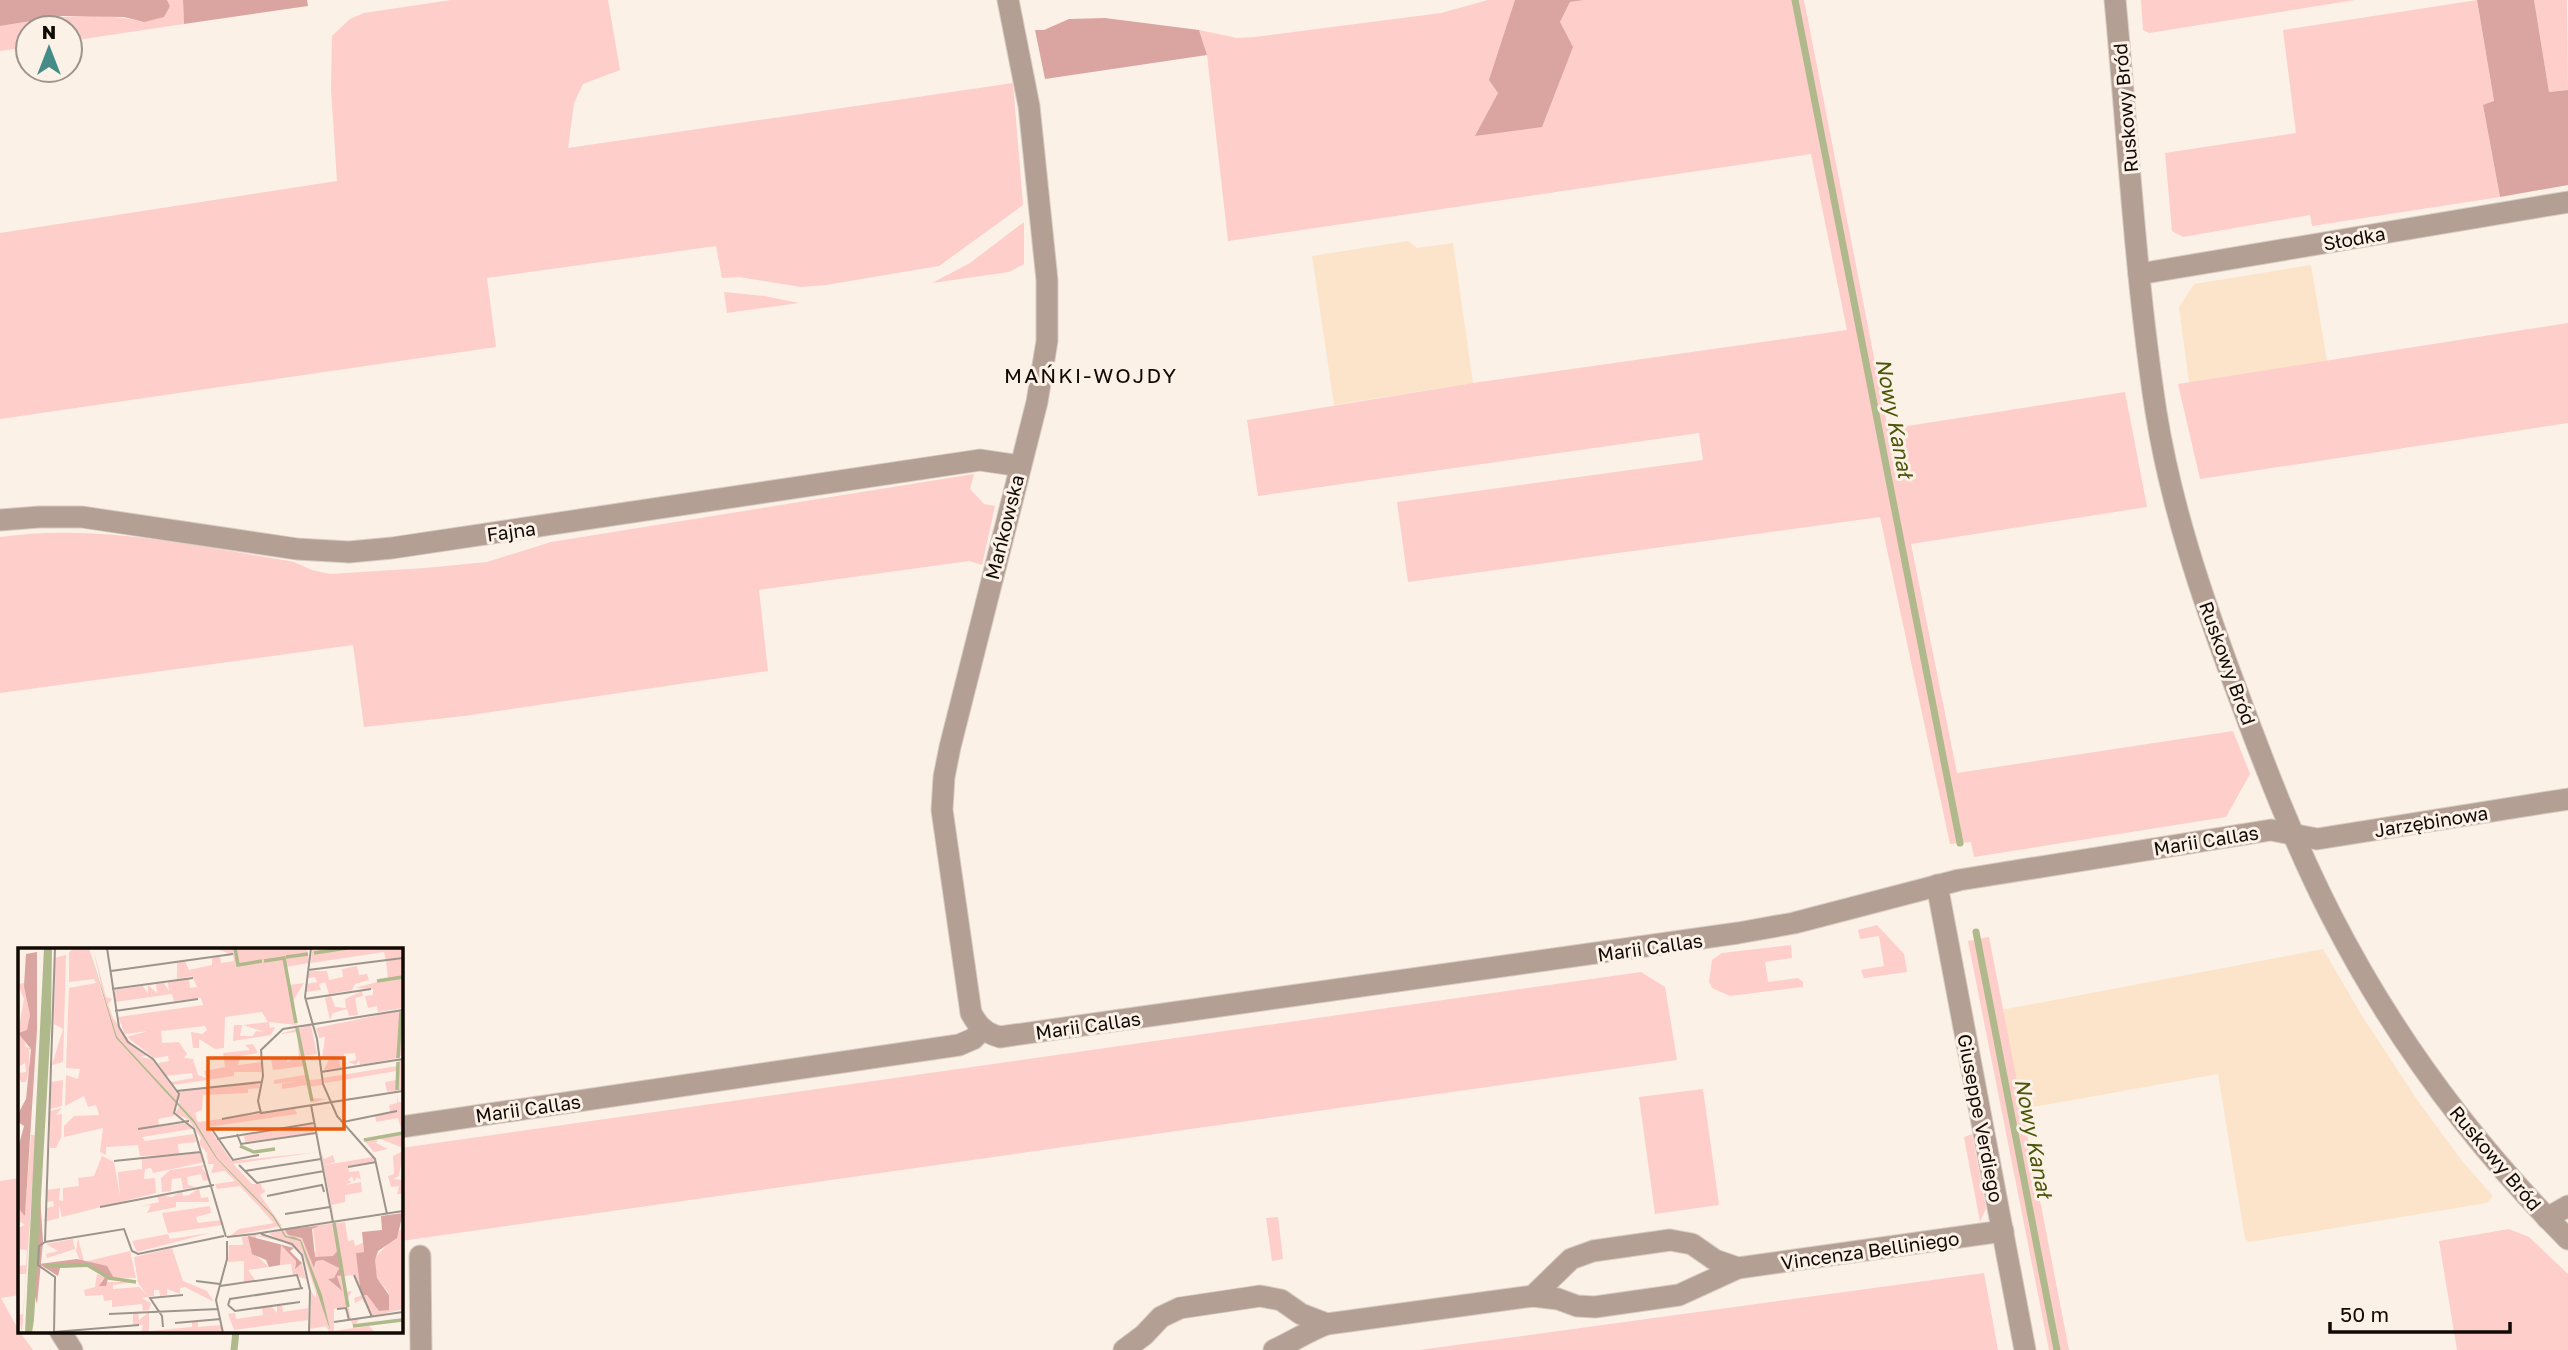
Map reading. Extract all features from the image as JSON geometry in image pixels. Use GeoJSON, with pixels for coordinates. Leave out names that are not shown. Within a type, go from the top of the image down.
{"type":"FeatureCollection","features":[{"type":"Feature","properties":{"kind":"street","name":"Mańkowska"},"geometry":{"type":"LineString","coordinates":[[992,1033],[971,1013],[942,795],[953,733],[1043,369],[1048,309],[1028,96],[1008,0]]}},
{"type":"Feature","properties":{"kind":"street","name":"Ruskowy Bród"},"geometry":{"type":"LineString","coordinates":[[2115,0],[2139,274],[2156,413],[2175,503],[2223,653],[2294,834],[2331,915],[2354,957],[2416,1056],[2471,1132],[2568,1239]]}},
{"type":"Feature","properties":{"kind":"street","name":"Słodka"},"geometry":{"type":"LineString","coordinates":[[2139,274],[2568,202]]}},
{"type":"Feature","properties":{"kind":"street","name":"Fajna"},"geometry":{"type":"LineString","coordinates":[[0,520],[82,517],[297,549],[349,552],[393,548],[980,460],[1020,466]]}},
{"type":"Feature","properties":{"kind":"street","name":"Jarzębinowa"},"geometry":{"type":"LineString","coordinates":[[2294,834],[2317,839],[2568,799]]}},
{"type":"Feature","properties":{"kind":"street","name":"Marii Callas"},"geometry":{"type":"LineString","coordinates":[[402,1127],[959,1045],[992,1033],[1698,940],[1794,923],[1937,886],[2271,830],[2294,834]]}},
{"type":"Feature","properties":{"kind":"street","name":"Giuseppe Verdiego"},"geometry":{"type":"LineString","coordinates":[[1937,886],[2025,1350]]}},
{"type":"Feature","properties":{"kind":"street"},"geometry":{"type":"LineString","coordinates":[[2547,1218],[2568,1206]]}},
{"type":"Feature","properties":{"kind":"street","name":"Vincenza Belliniego"},"geometry":{"type":"LineString","coordinates":[[1274,1350],[1326,1324],[1533,1296],[1558,1299],[1577,1306],[1595,1307],[1679,1295],[1738,1268],[2003,1231]]}},
{"type":"Feature","properties":{"kind":"street"},"geometry":{"type":"LineString","coordinates":[[1533,1296],[1571,1259],[1593,1251],[1670,1240],[1692,1244],[1715,1260],[1738,1268]]}},
{"type":"Feature","properties":{"kind":"street"},"geometry":{"type":"LineString","coordinates":[[420,1256],[421,1350]]}},
{"type":"Feature","properties":{"kind":"street"},"geometry":{"type":"LineString","coordinates":[[1124,1350],[1144,1335],[1161,1317],[1180,1307],[1260,1296],[1282,1300],[1301,1314],[1326,1324]]}},
{"type":"Feature","properties":{"kind":"street"},"geometry":{"type":"LineString","coordinates":[[61,1332],[72,1350]]}},
{"type":"Feature","properties":{"kind":"shaded area"},"geometry":{"type":"Polygon","coordinates":[[[0,0],[167,0],[170,6],[164,17],[144,22],[124,17],[84,16],[84,14],[14,14],[14,24],[0,26],[0,0]]]}},
{"type":"Feature","properties":{"kind":"shaded area"},"geometry":{"type":"Polygon","coordinates":[[[167,0],[183,0],[184,24],[84,39],[84,16],[108,16],[144,22],[170,6],[167,0]]]}},
{"type":"Feature","properties":{"kind":"shaded area"},"geometry":{"type":"Polygon","coordinates":[[[183,0],[307,0],[308,6],[184,24],[183,0]]]}},
{"type":"Feature","properties":{"kind":"shaded area"},"geometry":{"type":"Polygon","coordinates":[[[451,0],[608,0],[620,70],[583,84],[574,103],[568,148],[1013,83],[1023,205],[939,266],[801,287],[739,277],[722,278],[716,246],[487,278],[496,347],[0,419],[0,233],[337,181],[331,89],[332,36],[350,19],[364,13],[451,0]]]}},
{"type":"Feature","properties":{"kind":"shaded area"},"geometry":{"type":"Polygon","coordinates":[[[1488,0],[1515,0],[1498,93],[1476,136],[1560,22],[1570,2],[1804,0],[1888,429],[2125,392],[2147,507],[1911,544],[1957,773],[2233,731],[2250,774],[2226,817],[1974,857],[1971,842],[1950,844],[1880,517],[1408,582],[1397,502],[1703,460],[1699,433],[1258,496],[1247,420],[1473,383],[1847,330],[1811,154],[1228,241],[1207,55],[1199,30],[1237,38],[1255,37],[1441,13],[1488,0]]]}},
{"type":"Feature","properties":{"kind":"shaded area"},"geometry":{"type":"Polygon","coordinates":[[[1515,0],[1584,0],[1570,2],[1560,22],[1573,47],[1542,127],[1475,136],[1498,93],[1489,80],[1515,0]]]}},
{"type":"Feature","properties":{"kind":"shaded area"},"geometry":{"type":"Polygon","coordinates":[[[2141,0],[2355,0],[2149,33],[2143,30],[2141,0]]]}},
{"type":"Feature","properties":{"kind":"shaded area"},"geometry":{"type":"Polygon","coordinates":[[[2477,0],[2494,102],[2483,105],[2500,197],[2312,226],[2310,215],[2183,237],[2172,231],[2165,153],[2296,133],[2283,30],[2477,0]]]}},
{"type":"Feature","properties":{"kind":"shaded area"},"geometry":{"type":"Polygon","coordinates":[[[2477,0],[2534,0],[2549,92],[2568,90],[2568,185],[2500,197],[2483,105],[2494,101],[2477,0]]]}},
{"type":"Feature","properties":{"kind":"shaded area"},"geometry":{"type":"Polygon","coordinates":[[[2534,0],[2567,0],[2568,90],[2549,92],[2534,0]]]}},
{"type":"Feature","properties":{"kind":"shaded area"},"geometry":{"type":"Polygon","coordinates":[[[1105,18],[1199,30],[1207,55],[1045,79],[1035,30],[1044,30],[1069,19],[1105,18]]]}},
{"type":"Feature","properties":{"kind":"shaded area"},"geometry":{"type":"Polygon","coordinates":[[[14,24],[14,49],[0,51],[0,26],[14,24]]]}},
{"type":"Feature","properties":{"kind":"shaded area"},"geometry":{"type":"Polygon","coordinates":[[[1024,222],[1024,264],[1009,272],[932,283],[970,263],[1024,222]]]}},
{"type":"Feature","properties":{"kind":"shaded area"},"geometry":{"type":"Polygon","coordinates":[[[1408,241],[1417,248],[1453,243],[1473,383],[1334,405],[1312,256],[1408,241]]]}},
{"type":"Feature","properties":{"kind":"shaded area"},"geometry":{"type":"Polygon","coordinates":[[[2311,265],[2327,361],[2189,383],[2179,307],[2194,284],[2311,265]]]}},
{"type":"Feature","properties":{"kind":"shaded area"},"geometry":{"type":"Polygon","coordinates":[[[724,292],[764,296],[799,303],[727,313],[724,292]]]}},
{"type":"Feature","properties":{"kind":"shaded area"},"geometry":{"type":"Polygon","coordinates":[[[2568,323],[2568,423],[2200,479],[2178,384],[2568,323]]]}},
{"type":"Feature","properties":{"kind":"shaded area"},"geometry":{"type":"Polygon","coordinates":[[[974,474],[970,489],[984,504],[995,506],[982,565],[969,561],[759,590],[768,671],[464,716],[364,727],[353,645],[0,693],[0,537],[74,533],[148,538],[294,562],[330,574],[425,568],[487,562],[551,542],[974,474]]]}},
{"type":"Feature","properties":{"kind":"shaded area"},"geometry":{"type":"Polygon","coordinates":[[[1877,925],[1904,954],[1907,972],[1864,978],[1861,970],[1884,966],[1879,936],[1860,939],[1858,930],[1877,925]]]}},
{"type":"Feature","properties":{"kind":"shaded area"},"geometry":{"type":"Polygon","coordinates":[[[1989,937],[2069,1350],[2049,1350],[1968,941],[1989,937]]]}},
{"type":"Feature","properties":{"kind":"shaded area"},"geometry":{"type":"Polygon","coordinates":[[[1791,945],[1792,958],[1765,962],[1768,982],[1798,978],[1803,982],[1803,987],[1730,996],[1712,988],[1709,982],[1712,960],[1722,953],[1791,945]]]}},
{"type":"Feature","properties":{"kind":"shaded area"},"geometry":{"type":"Polygon","coordinates":[[[2323,949],[2362,1016],[2418,1101],[2462,1161],[2493,1196],[2487,1203],[2249,1242],[2245,1239],[2218,1074],[2022,1109],[2001,1010],[2323,949]]]}},
{"type":"Feature","properties":{"kind":"shaded area"},"geometry":{"type":"Polygon","coordinates":[[[1641,972],[1665,987],[1677,1060],[402,1241],[402,1148],[1641,972]]]}},
{"type":"Feature","properties":{"kind":"shaded area"},"geometry":{"type":"Polygon","coordinates":[[[1703,1089],[1719,1205],[1655,1214],[1639,1097],[1703,1089]]]}},
{"type":"Feature","properties":{"kind":"shaded area"},"geometry":{"type":"Polygon","coordinates":[[[1972,1134],[1986,1208],[1980,1222],[1964,1137],[1972,1134]]]}},
{"type":"Feature","properties":{"kind":"shaded area"},"geometry":{"type":"Polygon","coordinates":[[[18,1178],[18,1295],[1,1298],[18,1332],[33,1350],[0,1350],[0,1181],[18,1178]]]}},
{"type":"Feature","properties":{"kind":"shaded area"},"geometry":{"type":"Polygon","coordinates":[[[1278,1217],[1283,1259],[1272,1261],[1266,1218],[1278,1217]]]}},
{"type":"Feature","properties":{"kind":"shaded area"},"geometry":{"type":"Polygon","coordinates":[[[2509,1229],[2529,1237],[2568,1274],[2568,1350],[2457,1350],[2439,1241],[2509,1229]]]}},
{"type":"Feature","properties":{"kind":"shaded area"},"geometry":{"type":"Polygon","coordinates":[[[1984,1273],[1998,1350],[1419,1350],[1984,1273]]]}},
{"type":"Feature","properties":{"kind":"waterway","name":"Nowy Kanał"},"geometry":{"type":"LineString","coordinates":[[1795,0],[1960,843]]}},
{"type":"Feature","properties":{"kind":"waterway","name":"Nowy Kanał"},"geometry":{"type":"LineString","coordinates":[[1976,932],[2057,1350]]}},
{"type":"Feature","properties":{"kind":"waterway"},"geometry":{"type":"LineString","coordinates":[[234,1350],[236,1332]]}},
{"type":"Feature","properties":{"kind":"district","name":"MAŃKI-WOJDY"},"geometry":{"type":"Point","coordinates":[1091,375]}}]}
